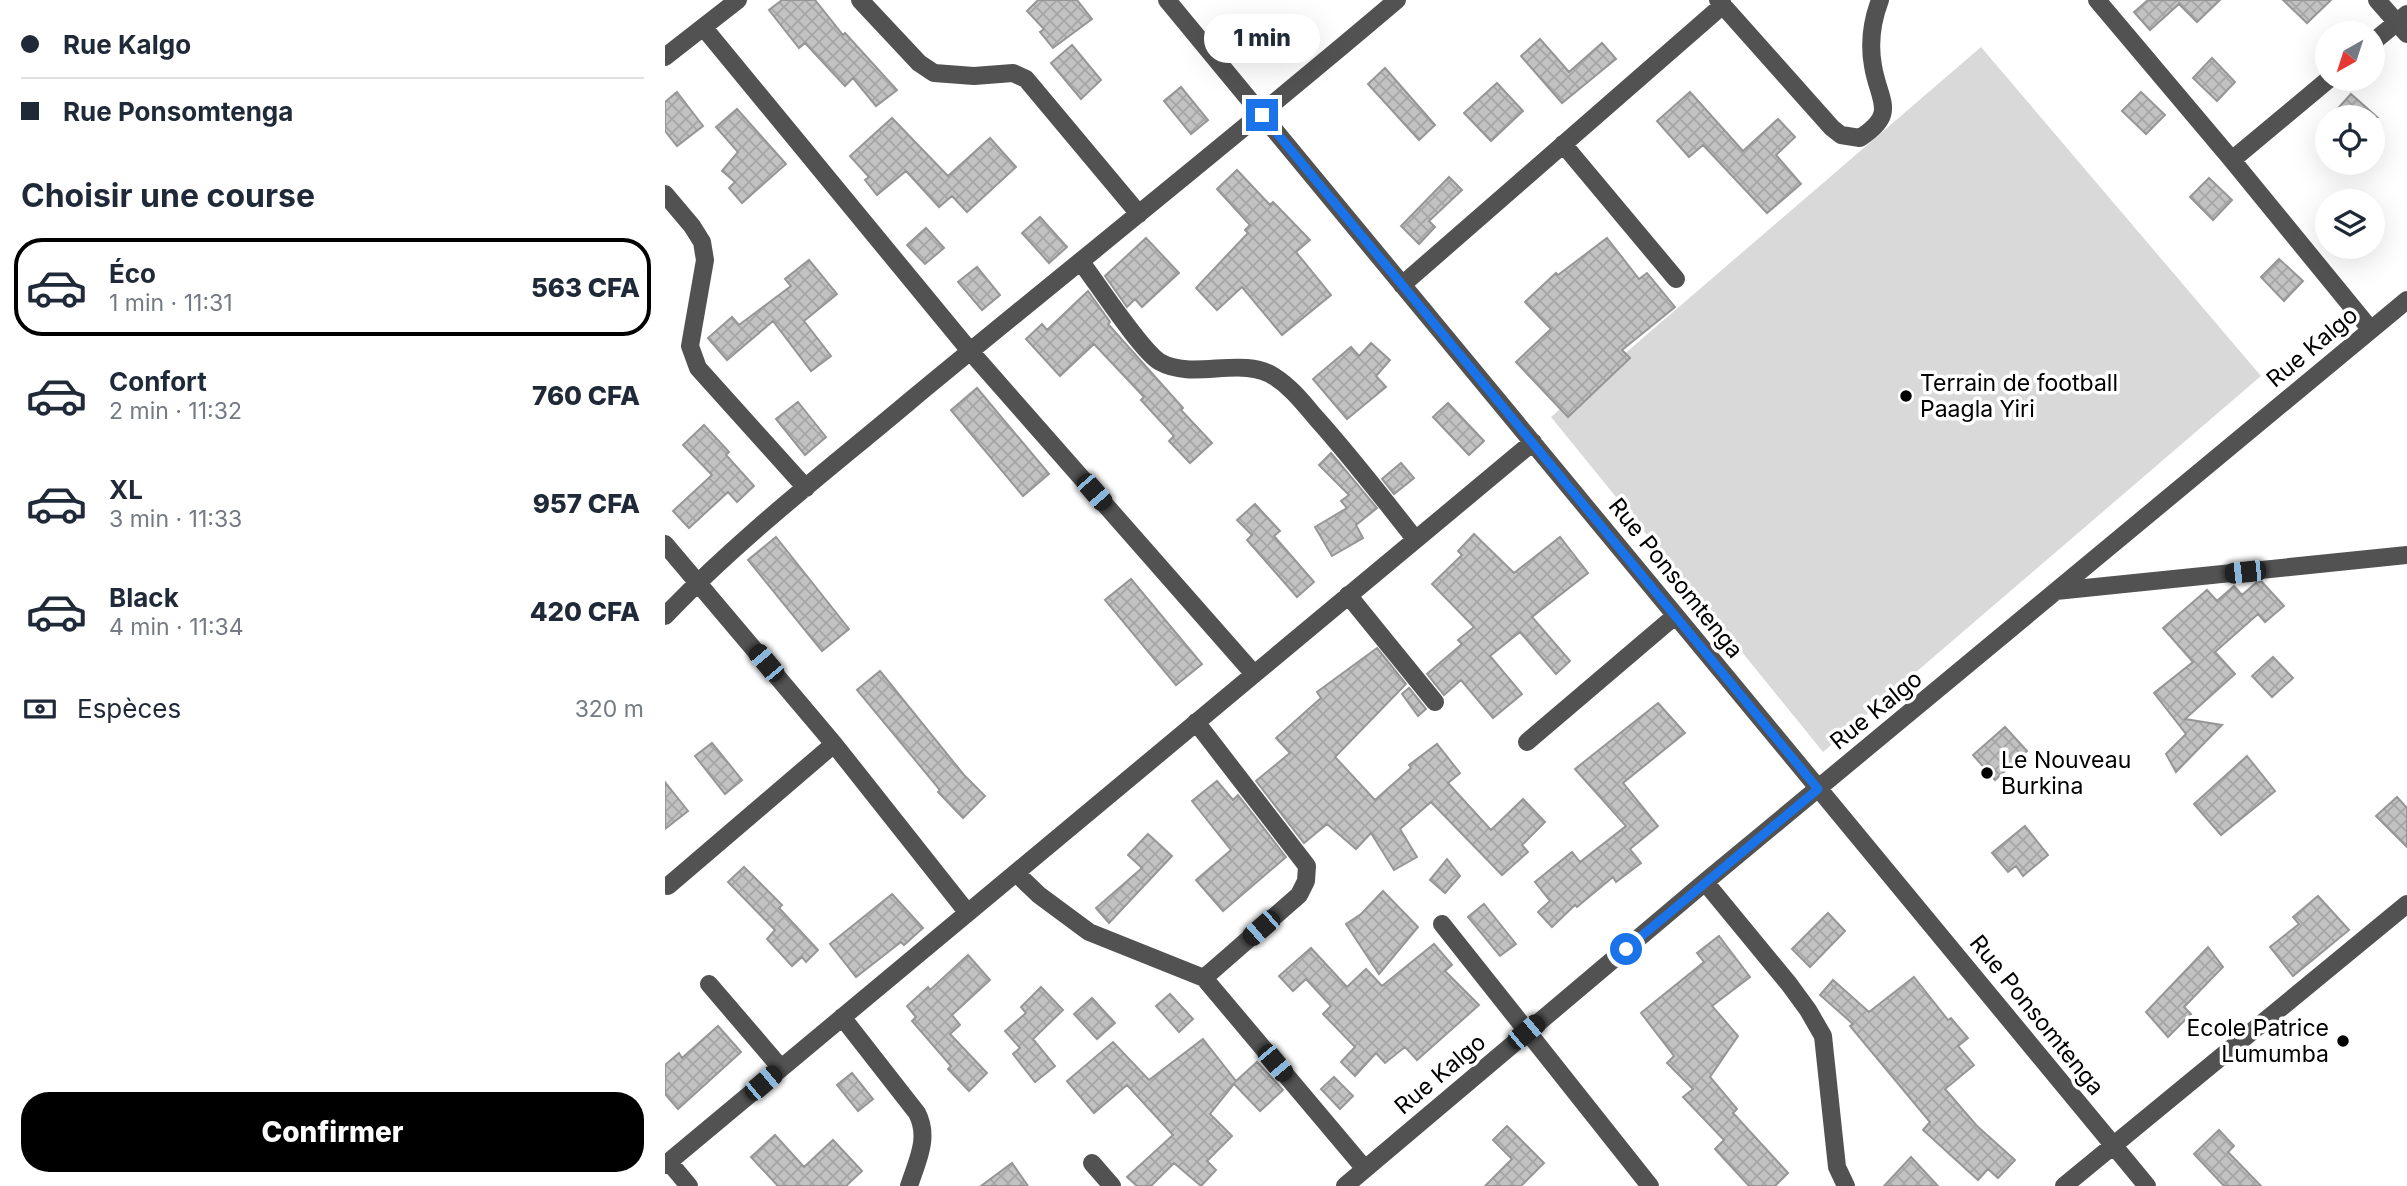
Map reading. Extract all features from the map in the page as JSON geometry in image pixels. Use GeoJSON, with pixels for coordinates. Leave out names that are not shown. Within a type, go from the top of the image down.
{"type":"FeatureCollection","features":[{"type":"Feature","properties":{"kind":"street"},"geometry":{"type":"LineString","coordinates":[[665,57],[739,0]]}},
{"type":"Feature","properties":{"kind":"street"},"geometry":{"type":"LineString","coordinates":[[860,0],[919,63],[934,73],[974,76],[1013,73],[1026,79],[1139,214]]}},
{"type":"Feature","properties":{"kind":"street","name":"Rue Ponsomtenga"},"geometry":{"type":"LineString","coordinates":[[1167,0],[2147,1186]]}},
{"type":"Feature","properties":{"kind":"street"},"geometry":{"type":"LineString","coordinates":[[665,616],[697,582],[806,488],[970,351],[1262,115],[1397,0]]}},
{"type":"Feature","properties":{"kind":"street"},"geometry":{"type":"LineString","coordinates":[[1402,285],[1720,3],[1832,128],[1841,135],[1860,138],[1876,128],[1882,116],[1883,104],[1873,66],[1871,40],[1875,12],[1880,0]]}},
{"type":"Feature","properties":{"kind":"street"},"geometry":{"type":"LineString","coordinates":[[2097,0],[2232,159],[2371,330]]}},
{"type":"Feature","properties":{"kind":"street"},"geometry":{"type":"LineString","coordinates":[[2377,0],[2404,23],[2385,35]]}},
{"type":"Feature","properties":{"kind":"street"},"geometry":{"type":"LineString","coordinates":[[704,28],[970,351],[1254,674]]}},
{"type":"Feature","properties":{"kind":"street"},"geometry":{"type":"LineString","coordinates":[[2232,159],[2315,91]]}},
{"type":"Feature","properties":{"kind":"street"},"geometry":{"type":"LineString","coordinates":[[1563,144],[1676,279]]}},
{"type":"Feature","properties":{"kind":"street"},"geometry":{"type":"LineString","coordinates":[[665,194],[702,242],[705,260],[690,346],[698,368],[806,488]]}},
{"type":"Feature","properties":{"kind":"street"},"geometry":{"type":"LineString","coordinates":[[1081,262],[1143,345],[1159,362],[1184,368],[1258,369],[1288,387],[1338,443],[1415,539]]}},
{"type":"Feature","properties":{"kind":"street","name":"Rue Kalgo"},"geometry":{"type":"LineString","coordinates":[[1346,1186],[1705,882],[2407,300]]}},
{"type":"Feature","properties":{"kind":"street"},"geometry":{"type":"LineString","coordinates":[[689,1186],[667,1163],[1533,442]]}},
{"type":"Feature","properties":{"kind":"street"},"geometry":{"type":"LineString","coordinates":[[665,544],[834,744],[967,912]]}},
{"type":"Feature","properties":{"kind":"street"},"geometry":{"type":"LineString","coordinates":[[2056,591],[2407,555]]}},
{"type":"Feature","properties":{"kind":"street"},"geometry":{"type":"LineString","coordinates":[[1348,595],[1435,702]]}},
{"type":"Feature","properties":{"kind":"street"},"geometry":{"type":"LineString","coordinates":[[1527,742],[1675,616]]}},
{"type":"Feature","properties":{"kind":"street"},"geometry":{"type":"LineString","coordinates":[[1196,722],[1307,866],[1306,881],[1299,895],[1204,978]]}},
{"type":"Feature","properties":{"kind":"street"},"geometry":{"type":"LineString","coordinates":[[668,887],[834,744]]}},
{"type":"Feature","properties":{"kind":"street"},"geometry":{"type":"LineString","coordinates":[[1016,873],[1039,895],[1089,932],[1204,978],[1364,1169]]}},
{"type":"Feature","properties":{"kind":"street"},"geometry":{"type":"LineString","coordinates":[[1705,882],[1789,985],[1823,1036],[1837,1167],[1846,1186]]}},
{"type":"Feature","properties":{"kind":"street"},"geometry":{"type":"LineString","coordinates":[[2064,1186],[2407,904]]}},
{"type":"Feature","properties":{"kind":"street"},"geometry":{"type":"LineString","coordinates":[[1442,923],[1650,1186]]}},
{"type":"Feature","properties":{"kind":"street"},"geometry":{"type":"LineString","coordinates":[[709,984],[781,1068]]}},
{"type":"Feature","properties":{"kind":"street"},"geometry":{"type":"LineString","coordinates":[[842,1017],[918,1113],[923,1124],[924,1135],[909,1186]]}},
{"type":"Feature","properties":{"kind":"street"},"geometry":{"type":"LineString","coordinates":[[1092,1163],[1112,1186]]}},
{"type":"Feature","properties":{"kind":"shaded area","name":"Terrain de football Paagla Yiri"},"geometry":{"type":"Polygon","coordinates":[[[1981,47],[2261,376],[1823,752],[1551,417],[1981,47]]]}},
{"type":"Feature","properties":{"kind":"building"},"geometry":{"type":"Polygon","coordinates":[[[782,0],[815,0],[843,35],[845,33],[897,90],[876,106],[853,78],[845,86],[805,43],[799,48],[769,10],[782,0]]]}},
{"type":"Feature","properties":{"kind":"building"},"geometry":{"type":"Polygon","coordinates":[[[1038,0],[1077,0],[1092,19],[1053,48],[1040,32],[1044,29],[1027,11],[1038,0]]]}},
{"type":"Feature","properties":{"kind":"building"},"geometry":{"type":"Polygon","coordinates":[[[2148,0],[2220,0],[2197,22],[2179,4],[2150,30],[2134,12],[2148,0]]]}},
{"type":"Feature","properties":{"kind":"building"},"geometry":{"type":"Polygon","coordinates":[[[2283,0],[2331,0],[2307,23],[2283,0]]]}},
{"type":"Feature","properties":{"kind":"building"},"geometry":{"type":"Polygon","coordinates":[[[1540,39],[1569,72],[1602,43],[1616,59],[1562,103],[1521,56],[1540,39]]]}},
{"type":"Feature","properties":{"kind":"building"},"geometry":{"type":"Polygon","coordinates":[[[1072,45],[1101,80],[1081,99],[1051,63],[1072,45]]]}},
{"type":"Feature","properties":{"kind":"building"},"geometry":{"type":"Polygon","coordinates":[[[2212,58],[2235,82],[2217,101],[2193,78],[2212,58]]]}},
{"type":"Feature","properties":{"kind":"building"},"geometry":{"type":"Polygon","coordinates":[[[1385,68],[1435,125],[1419,140],[1368,84],[1385,68]]]}},
{"type":"Feature","properties":{"kind":"building"},"geometry":{"type":"Polygon","coordinates":[[[1497,83],[1523,111],[1491,141],[1464,113],[1497,83]]]}},
{"type":"Feature","properties":{"kind":"building"},"geometry":{"type":"Polygon","coordinates":[[[1181,87],[1208,120],[1191,134],[1164,101],[1181,87]]]}},
{"type":"Feature","properties":{"kind":"building"},"geometry":{"type":"Polygon","coordinates":[[[677,92],[703,126],[677,146],[665,131],[665,102],[677,92]]]}},
{"type":"Feature","properties":{"kind":"building"},"geometry":{"type":"Polygon","coordinates":[[[1690,92],[1743,151],[1778,119],[1795,137],[1776,155],[1801,184],[1767,213],[1703,145],[1689,157],[1657,121],[1690,92]]]}},
{"type":"Feature","properties":{"kind":"building"},"geometry":{"type":"Polygon","coordinates":[[[2141,92],[2165,115],[2146,134],[2122,111],[2141,92]]]}},
{"type":"Feature","properties":{"kind":"building"},"geometry":{"type":"Polygon","coordinates":[[[2351,94],[2363,105],[2341,105],[2351,94]]]}},
{"type":"Feature","properties":{"kind":"building"},"geometry":{"type":"Polygon","coordinates":[[[737,109],[786,164],[742,203],[729,188],[735,182],[722,171],[738,152],[716,127],[737,109]]]}},
{"type":"Feature","properties":{"kind":"building"},"geometry":{"type":"Polygon","coordinates":[[[892,118],[948,176],[990,138],[1016,167],[967,212],[952,196],[939,207],[906,171],[877,195],[865,180],[869,177],[850,156],[892,118]]]}},
{"type":"Feature","properties":{"kind":"building"},"geometry":{"type":"Polygon","coordinates":[[[1237,170],[1270,205],[1273,202],[1310,240],[1296,252],[1331,295],[1282,335],[1242,287],[1217,310],[1196,288],[1248,233],[1245,230],[1250,225],[1217,189],[1237,170]]]}},
{"type":"Feature","properties":{"kind":"building"},"geometry":{"type":"Polygon","coordinates":[[[1449,177],[1462,190],[1429,221],[1435,227],[1419,244],[1401,226],[1449,177]]]}},
{"type":"Feature","properties":{"kind":"building"},"geometry":{"type":"Polygon","coordinates":[[[2209,178],[2232,200],[2213,220],[2190,197],[2209,178]]]}},
{"type":"Feature","properties":{"kind":"building"},"geometry":{"type":"Polygon","coordinates":[[[1040,217],[1067,247],[1049,263],[1022,233],[1040,217]]]}},
{"type":"Feature","properties":{"kind":"building"},"geometry":{"type":"Polygon","coordinates":[[[926,228],[944,248],[925,264],[907,245],[926,228]]]}},
{"type":"Feature","properties":{"kind":"building"},"geometry":{"type":"Polygon","coordinates":[[[1146,238],[1179,273],[1142,307],[1135,299],[1127,307],[1105,276],[1146,238]]]}},
{"type":"Feature","properties":{"kind":"building"},"geometry":{"type":"Polygon","coordinates":[[[1607,238],[1639,279],[1647,273],[1675,307],[1622,350],[1630,358],[1568,417],[1516,362],[1551,329],[1525,302],[1556,273],[1558,275],[1607,238]]]}},
{"type":"Feature","properties":{"kind":"building"},"geometry":{"type":"Polygon","coordinates":[[[2279,259],[2303,281],[2284,301],[2261,277],[2279,259]]]}},
{"type":"Feature","properties":{"kind":"building"},"geometry":{"type":"Polygon","coordinates":[[[809,260],[837,294],[804,321],[831,356],[811,371],[773,321],[727,360],[708,338],[732,317],[739,325],[791,286],[785,279],[809,260]]]}},
{"type":"Feature","properties":{"kind":"building"},"geometry":{"type":"Polygon","coordinates":[[[977,267],[1000,295],[982,310],[958,282],[977,267]]]}},
{"type":"Feature","properties":{"kind":"building"},"geometry":{"type":"Polygon","coordinates":[[[1088,291],[1110,322],[1108,324],[1212,443],[1190,463],[1169,441],[1174,436],[1141,400],[1144,397],[1094,344],[1060,376],[1026,339],[1042,324],[1047,330],[1088,291]]]}},
{"type":"Feature","properties":{"kind":"building"},"geometry":{"type":"Polygon","coordinates":[[[1371,343],[1390,360],[1376,376],[1386,387],[1347,419],[1313,379],[1351,347],[1359,356],[1371,343]]]}},
{"type":"Feature","properties":{"kind":"building"},"geometry":{"type":"Polygon","coordinates":[[[977,388],[1049,474],[1023,496],[951,410],[977,388]]]}},
{"type":"Feature","properties":{"kind":"building"},"geometry":{"type":"Polygon","coordinates":[[[798,402],[826,437],[805,455],[776,419],[798,402]]]}},
{"type":"Feature","properties":{"kind":"building"},"geometry":{"type":"Polygon","coordinates":[[[1448,403],[1484,441],[1469,455],[1433,417],[1448,403]]]}},
{"type":"Feature","properties":{"kind":"building"},"geometry":{"type":"Polygon","coordinates":[[[704,425],[729,452],[726,455],[754,486],[737,502],[728,492],[689,528],[673,511],[712,475],[683,445],[704,425]]]}},
{"type":"Feature","properties":{"kind":"building"},"geometry":{"type":"Polygon","coordinates":[[[1331,453],[1377,508],[1356,525],[1363,538],[1332,556],[1315,527],[1347,508],[1341,501],[1349,495],[1319,465],[1331,453]]]}},
{"type":"Feature","properties":{"kind":"building"},"geometry":{"type":"Polygon","coordinates":[[[1401,463],[1414,478],[1394,494],[1382,479],[1401,463]]]}},
{"type":"Feature","properties":{"kind":"building"},"geometry":{"type":"Polygon","coordinates":[[[1255,504],[1280,531],[1274,536],[1314,582],[1297,597],[1247,540],[1252,535],[1237,520],[1255,504]]]}},
{"type":"Feature","properties":{"kind":"building"},"geometry":{"type":"Polygon","coordinates":[[[1474,534],[1514,573],[1560,537],[1588,573],[1532,617],[1570,661],[1556,674],[1520,632],[1490,656],[1522,694],[1493,718],[1461,680],[1444,695],[1427,674],[1462,644],[1458,640],[1474,627],[1432,584],[1462,555],[1458,551],[1474,534]]]}},
{"type":"Feature","properties":{"kind":"building"},"geometry":{"type":"Polygon","coordinates":[[[776,537],[849,629],[822,651],[748,560],[776,537]]]}},
{"type":"Feature","properties":{"kind":"building"},"geometry":{"type":"Polygon","coordinates":[[[1131,579],[1202,664],[1176,685],[1105,600],[1131,579]]]}},
{"type":"Feature","properties":{"kind":"building"},"geometry":{"type":"Polygon","coordinates":[[[2261,581],[2284,606],[2265,622],[2258,614],[2215,652],[2235,674],[2185,719],[2222,725],[2176,772],[2166,754],[2186,734],[2154,693],[2193,662],[2163,628],[2207,590],[2217,601],[2234,586],[2242,595],[2261,581]]]}},
{"type":"Feature","properties":{"kind":"building"},"geometry":{"type":"Polygon","coordinates":[[[1377,648],[1406,684],[1335,757],[1375,800],[1411,768],[1409,765],[1437,744],[1460,773],[1448,783],[1491,830],[1523,799],[1545,822],[1522,845],[1528,852],[1502,875],[1431,802],[1400,829],[1417,857],[1394,870],[1371,833],[1356,849],[1327,824],[1304,843],[1256,781],[1290,753],[1276,738],[1321,698],[1317,692],[1377,648]]]}},
{"type":"Feature","properties":{"kind":"building"},"geometry":{"type":"Polygon","coordinates":[[[2273,657],[2293,678],[2272,697],[2252,676],[2273,657]]]}},
{"type":"Feature","properties":{"kind":"building"},"geometry":{"type":"Polygon","coordinates":[[[880,671],[964,775],[985,796],[963,818],[938,792],[940,790],[857,690],[880,671]]]}},
{"type":"Feature","properties":{"kind":"building"},"geometry":{"type":"Polygon","coordinates":[[[1409,688],[1426,709],[1418,716],[1402,694],[1409,688]]]}},
{"type":"Feature","properties":{"kind":"building"},"geometry":{"type":"Polygon","coordinates":[[[1658,703],[1685,733],[1623,783],[1658,826],[1630,849],[1641,863],[1616,882],[1613,877],[1577,907],[1575,905],[1552,927],[1538,912],[1550,901],[1535,882],[1572,852],[1580,862],[1626,826],[1575,769],[1658,703]]]}},
{"type":"Feature","properties":{"kind":"building"},"geometry":{"type":"Polygon","coordinates":[[[2005,727],[2027,751],[1995,780],[1973,755],[2005,727]]]}},
{"type":"Feature","properties":{"kind":"building"},"geometry":{"type":"Polygon","coordinates":[[[712,743],[742,780],[725,794],[695,756],[712,743]]]}},
{"type":"Feature","properties":{"kind":"building"},"geometry":{"type":"Polygon","coordinates":[[[2247,756],[2275,791],[2221,835],[2194,804],[2247,756]]]}},
{"type":"Feature","properties":{"kind":"building"},"geometry":{"type":"Polygon","coordinates":[[[1217,781],[1233,800],[1238,795],[1286,857],[1223,911],[1196,880],[1231,850],[1192,801],[1217,781]]]}},
{"type":"Feature","properties":{"kind":"building"},"geometry":{"type":"Polygon","coordinates":[[[665,782],[688,811],[665,829],[665,782]]]}},
{"type":"Feature","properties":{"kind":"building"},"geometry":{"type":"Polygon","coordinates":[[[2397,797],[2407,808],[2407,847],[2376,816],[2397,797]]]}},
{"type":"Feature","properties":{"kind":"building"},"geometry":{"type":"Polygon","coordinates":[[[2025,826],[2048,855],[2023,876],[2016,866],[2008,872],[1992,853],[2025,826]]]}},
{"type":"Feature","properties":{"kind":"building"},"geometry":{"type":"Polygon","coordinates":[[[1148,834],[1172,856],[1109,923],[1096,908],[1142,868],[1128,855],[1148,834]]]}},
{"type":"Feature","properties":{"kind":"building"},"geometry":{"type":"Polygon","coordinates":[[[1447,859],[1460,876],[1445,893],[1430,880],[1447,859]]]}},
{"type":"Feature","properties":{"kind":"building"},"geometry":{"type":"Polygon","coordinates":[[[744,867],[782,905],[779,908],[818,950],[806,962],[802,957],[792,966],[767,939],[775,930],[728,882],[744,867]]]}},
{"type":"Feature","properties":{"kind":"building"},"geometry":{"type":"Polygon","coordinates":[[[1383,891],[1418,927],[1379,974],[1346,924],[1361,914],[1383,891]]]}},
{"type":"Feature","properties":{"kind":"building"},"geometry":{"type":"Polygon","coordinates":[[[892,894],[923,928],[904,945],[901,942],[856,977],[830,944],[892,894]]]}},
{"type":"Feature","properties":{"kind":"building"},"geometry":{"type":"Polygon","coordinates":[[[2318,896],[2349,930],[2293,976],[2270,947],[2299,924],[2293,917],[2318,896]]]}},
{"type":"Feature","properties":{"kind":"building"},"geometry":{"type":"Polygon","coordinates":[[[1484,904],[1516,944],[1500,956],[1468,917],[1484,904]]]}},
{"type":"Feature","properties":{"kind":"building"},"geometry":{"type":"Polygon","coordinates":[[[1828,913],[1845,931],[1810,967],[1792,949],[1828,913]]]}},
{"type":"Feature","properties":{"kind":"building"},"geometry":{"type":"Polygon","coordinates":[[[1719,936],[1750,977],[1712,1006],[1738,1036],[1710,1077],[1737,1109],[1733,1113],[1788,1173],[1775,1186],[1749,1186],[1715,1149],[1724,1140],[1683,1097],[1693,1089],[1667,1063],[1674,1056],[1641,1013],[1704,962],[1697,953],[1719,936]]]}},
{"type":"Feature","properties":{"kind":"building"},"geometry":{"type":"Polygon","coordinates":[[[1434,944],[1452,965],[1445,971],[1479,1005],[1417,1060],[1405,1047],[1385,1063],[1376,1053],[1355,1076],[1341,1062],[1355,1047],[1323,1014],[1331,1006],[1306,979],[1293,991],[1279,976],[1311,948],[1347,987],[1366,969],[1382,986],[1434,944]]]}},
{"type":"Feature","properties":{"kind":"building"},"geometry":{"type":"Polygon","coordinates":[[[2208,947],[2223,967],[2184,1007],[2191,1014],[2168,1037],[2146,1012],[2208,947]]]}},
{"type":"Feature","properties":{"kind":"building"},"geometry":{"type":"Polygon","coordinates":[[[968,955],[990,980],[952,1015],[960,1025],[950,1034],[987,1073],[969,1091],[948,1069],[951,1066],[912,1021],[916,1017],[907,1006],[928,987],[930,990],[968,955]]]}},
{"type":"Feature","properties":{"kind":"building"},"geometry":{"type":"Polygon","coordinates":[[[1914,977],[1948,1020],[1951,1018],[1968,1038],[1958,1046],[1974,1065],[1945,1089],[1977,1126],[2015,1160],[1998,1178],[1988,1169],[1978,1180],[1923,1130],[1930,1122],[1850,1026],[1853,1024],[1820,995],[1833,980],[1869,1012],[1914,977]]]}},
{"type":"Feature","properties":{"kind":"building"},"geometry":{"type":"Polygon","coordinates":[[[1041,987],[1063,1010],[1033,1039],[1055,1066],[1035,1082],[1013,1054],[1020,1048],[1005,1031],[1026,1013],[1021,1007],[1041,987]]]}},
{"type":"Feature","properties":{"kind":"building"},"geometry":{"type":"Polygon","coordinates":[[[1170,994],[1193,1019],[1179,1032],[1156,1006],[1170,994]]]}},
{"type":"Feature","properties":{"kind":"building"},"geometry":{"type":"Polygon","coordinates":[[[1092,998],[1115,1023],[1097,1039],[1074,1014],[1092,998]]]}},
{"type":"Feature","properties":{"kind":"building"},"geometry":{"type":"Polygon","coordinates":[[[718,1026],[741,1052],[678,1109],[665,1094],[665,1065],[679,1053],[682,1058],[718,1026]]]}},
{"type":"Feature","properties":{"kind":"building"},"geometry":{"type":"Polygon","coordinates":[[[1203,1039],[1236,1081],[1257,1062],[1283,1090],[1260,1111],[1234,1084],[1210,1114],[1232,1136],[1207,1161],[1216,1170],[1201,1186],[1174,1163],[1151,1186],[1137,1186],[1127,1177],[1173,1135],[1127,1085],[1094,1113],[1067,1081],[1113,1042],[1149,1080],[1203,1039]]]}},
{"type":"Feature","properties":{"kind":"building"},"geometry":{"type":"Polygon","coordinates":[[[852,1073],[873,1099],[858,1111],[837,1085],[852,1073]]]}},
{"type":"Feature","properties":{"kind":"building"},"geometry":{"type":"Polygon","coordinates":[[[1334,1077],[1353,1096],[1340,1109],[1321,1089],[1334,1077]]]}},
{"type":"Feature","properties":{"kind":"building"},"geometry":{"type":"Polygon","coordinates":[[[1507,1126],[1544,1163],[1521,1186],[1485,1186],[1512,1159],[1493,1140],[1507,1126]]]}},
{"type":"Feature","properties":{"kind":"building"},"geometry":{"type":"Polygon","coordinates":[[[2219,1130],[2234,1146],[2228,1152],[2261,1186],[2224,1186],[2194,1154],[2219,1130]]]}},
{"type":"Feature","properties":{"kind":"building"},"geometry":{"type":"Polygon","coordinates":[[[775,1135],[804,1167],[833,1140],[862,1171],[846,1186],[778,1186],[751,1157],[775,1135]]]}},
{"type":"Feature","properties":{"kind":"building"},"geometry":{"type":"Polygon","coordinates":[[[1911,1157],[1938,1186],[1884,1186],[1911,1157]]]}},
{"type":"Feature","properties":{"kind":"building"},"geometry":{"type":"Polygon","coordinates":[[[1012,1163],[1028,1186],[981,1186],[1012,1163]]]}},
{"type":"Feature","properties":{"kind":"place","name":"Terrain de football Paagla Yiri"},"geometry":{"type":"Point","coordinates":[1906,396]}},
{"type":"Feature","properties":{"kind":"place","name":"Le Nouveau Burkina"},"geometry":{"type":"Point","coordinates":[1987,773]}},
{"type":"Feature","properties":{"kind":"place","name":"Ecole Patrice Lumumba"},"geometry":{"type":"Point","coordinates":[2343,1041]}},
{"type":"Feature","properties":{"kind":"route"},"geometry":{"type":"LineString","coordinates":[[1262,115],[1818,789],[1626,949]]}}]}
